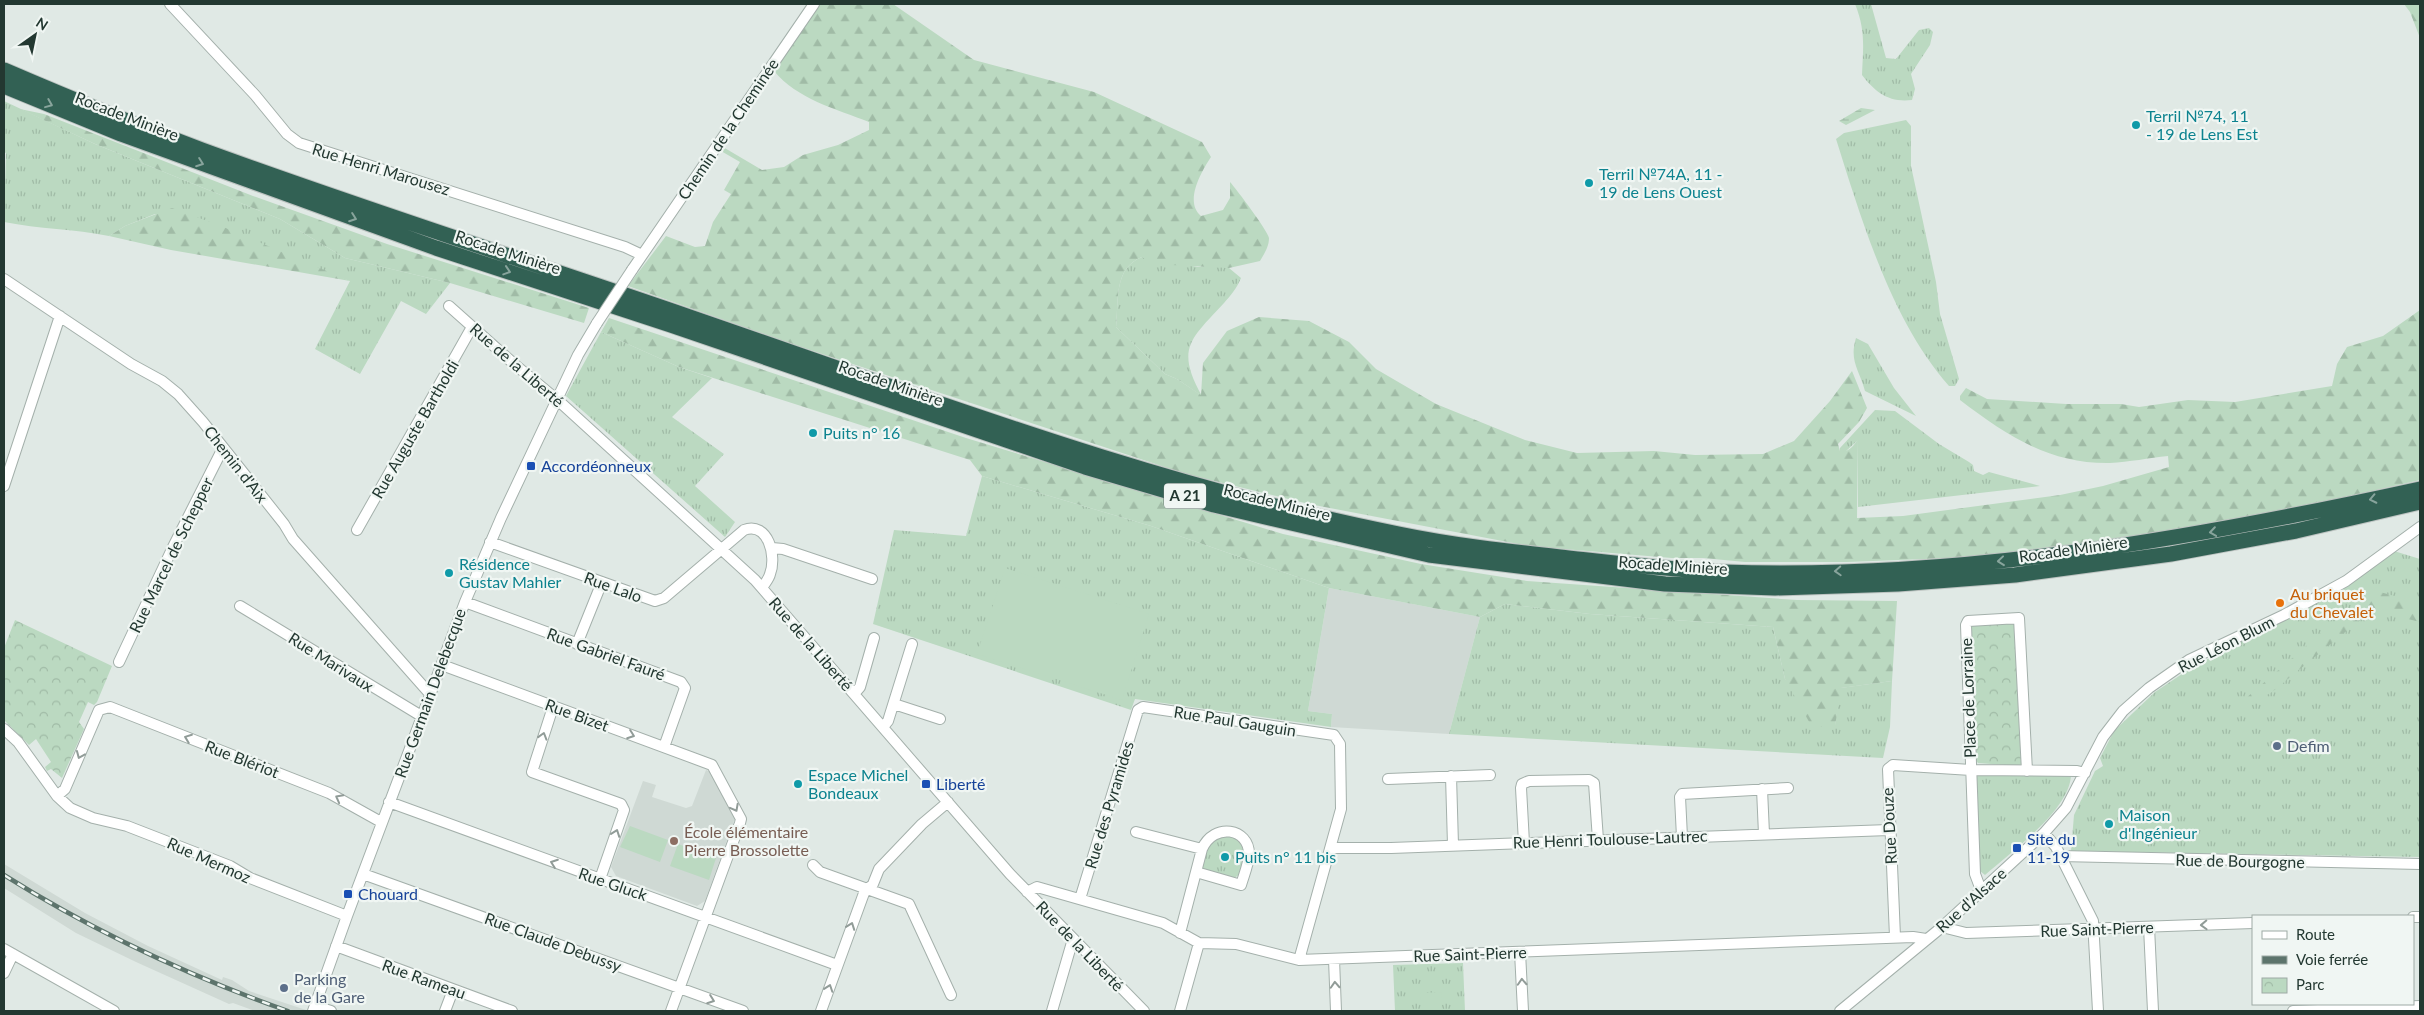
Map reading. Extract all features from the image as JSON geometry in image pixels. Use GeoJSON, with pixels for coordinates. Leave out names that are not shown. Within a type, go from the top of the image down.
{"type":"FeatureCollection","features":[{"type":"Feature","properties":{"kind":"highway","name":"Rocade Minière"},"geometry":{"type":"LineString","coordinates":[[4,70],[170,138],[373,210],[1097,454],[1278,506],[1438,541],[1617,564],[1721,572],[1893,570],[1994,562],[2110,549],[2257,524],[2420,489]]}},
{"type":"Feature","properties":{"kind":"highway","name":"Rocade Minière"},"geometry":{"type":"LineString","coordinates":[[4,86],[121,134],[436,248],[575,293],[1085,467],[1214,505],[1429,556],[1665,584],[1775,588],[1890,584],[2015,575],[2096,566],[2296,531],[2420,502]]}},
{"type":"Feature","properties":{"kind":"street","name":"Rue Henri Marousez"},"geometry":{"type":"LineString","coordinates":[[170,4],[255,95],[287,134],[299,143],[616,244],[642,255]]}},
{"type":"Feature","properties":{"kind":"street","name":"Chemin de la Cheminée"},"geometry":{"type":"LineString","coordinates":[[642,255],[814,4]]}},
{"type":"Feature","properties":{"kind":"street","name":"Rue Germain Delebecque"},"geometry":{"type":"LineString","coordinates":[[314,1009],[464,602],[490,542],[591,332],[642,255]]}},
{"type":"Feature","properties":{"kind":"street","name":"Chemin d'Aix"},"geometry":{"type":"LineString","coordinates":[[4,279],[131,364],[162,381],[178,394],[284,524],[293,538],[430,694]]}},
{"type":"Feature","properties":{"kind":"street","name":"Rue de la Liberté"},"geometry":{"type":"LineString","coordinates":[[449,306],[722,548],[762,588],[1026,892],[1144,1011]]}},
{"type":"Feature","properties":{"kind":"street"},"geometry":{"type":"LineString","coordinates":[[4,486],[60,316]]}},
{"type":"Feature","properties":{"kind":"street","name":"Rue Auguste Bartholdi"},"geometry":{"type":"LineString","coordinates":[[357,530],[472,327]]}},
{"type":"Feature","properties":{"kind":"street","name":"Rue Marcel de Schepper"},"geometry":{"type":"LineString","coordinates":[[119,662],[173,547],[223,448]]}},
{"type":"Feature","properties":{"kind":"street","name":"Rue Lalo"},"geometry":{"type":"LineString","coordinates":[[490,542],[650,601],[660,600],[744,530],[752,527],[760,530],[772,548]]}},
{"type":"Feature","properties":{"kind":"street","name":"Rue Léon Blum"},"geometry":{"type":"LineString","coordinates":[[2085,773],[2103,737],[2123,711],[2149,688],[2189,660],[2320,597],[2346,582],[2420,527]]}},
{"type":"Feature","properties":{"kind":"street"},"geometry":{"type":"LineString","coordinates":[[762,588],[770,574],[772,548],[783,549],[872,579]]}},
{"type":"Feature","properties":{"kind":"street"},"geometry":{"type":"LineString","coordinates":[[577,644],[602,582]]}},
{"type":"Feature","properties":{"kind":"street","name":"Rue Gabriel Fauré"},"geometry":{"type":"LineString","coordinates":[[464,602],[681,682],[685,688],[664,747]]}},
{"type":"Feature","properties":{"kind":"street","name":"Rue Marivaux"},"geometry":{"type":"LineString","coordinates":[[240,606],[423,717]]}},
{"type":"Feature","properties":{"kind":"street","name":"Place de Lorraine"},"geometry":{"type":"LineString","coordinates":[[1981,890],[1975,874],[1966,625],[1968,621],[2019,618],[2027,771]]}},
{"type":"Feature","properties":{"kind":"street"},"geometry":{"type":"LineString","coordinates":[[854,694],[860,687],[874,638]]}},
{"type":"Feature","properties":{"kind":"street"},"geometry":{"type":"LineString","coordinates":[[883,727],[888,721],[894,704],[912,644]]}},
{"type":"Feature","properties":{"kind":"street","name":"Rue Bizet"},"geometry":{"type":"LineString","coordinates":[[442,665],[712,765],[741,819],[706,916]]}},
{"type":"Feature","properties":{"kind":"street"},"geometry":{"type":"LineString","coordinates":[[894,704],[940,718]]}},
{"type":"Feature","properties":{"kind":"street"},"geometry":{"type":"LineString","coordinates":[[553,706],[532,772],[621,804],[624,810],[600,879]]}},
{"type":"Feature","properties":{"kind":"street","name":"Rue Blériot"},"geometry":{"type":"LineString","coordinates":[[57,796],[65,789],[99,710],[110,707],[320,790],[382,822]]}},
{"type":"Feature","properties":{"kind":"street","name":"Rue Paul Gauguin"},"geometry":{"type":"LineString","coordinates":[[1138,710],[1143,707],[1334,735],[1340,744],[1342,809],[1331,848]]}},
{"type":"Feature","properties":{"kind":"street","name":"Rue des Pyramides"},"geometry":{"type":"LineString","coordinates":[[1080,899],[1138,710]]}},
{"type":"Feature","properties":{"kind":"street"},"geometry":{"type":"LineString","coordinates":[[4,729],[34,763],[57,796]]}},
{"type":"Feature","properties":{"kind":"street","name":"Rue Douze"},"geometry":{"type":"LineString","coordinates":[[1895,938],[1889,830],[1888,769],[1893,765],[1971,770]]}},
{"type":"Feature","properties":{"kind":"street"},"geometry":{"type":"LineString","coordinates":[[1971,770],[2077,771],[2085,773]]}},
{"type":"Feature","properties":{"kind":"street","name":"Rue d'Alsace"},"geometry":{"type":"LineString","coordinates":[[1840,1011],[1942,927],[2044,833],[2066,808],[2085,773]]}},
{"type":"Feature","properties":{"kind":"street"},"geometry":{"type":"LineString","coordinates":[[1388,779],[1490,775]]}},
{"type":"Feature","properties":{"kind":"street"},"geometry":{"type":"LineString","coordinates":[[1451,776],[1453,845]]}},
{"type":"Feature","properties":{"kind":"street"},"geometry":{"type":"LineString","coordinates":[[1524,843],[1521,788],[1522,784],[1529,781],[1590,780],[1594,783],[1598,840]]}},
{"type":"Feature","properties":{"kind":"street"},"geometry":{"type":"LineString","coordinates":[[1682,837],[1680,797],[1684,793],[1788,788]]}},
{"type":"Feature","properties":{"kind":"street"},"geometry":{"type":"LineString","coordinates":[[1762,789],[1764,834]]}},
{"type":"Feature","properties":{"kind":"street","name":"Rue Mermoz"},"geometry":{"type":"LineString","coordinates":[[57,796],[70,808],[93,818],[127,826],[230,866],[250,878],[347,916]]}},
{"type":"Feature","properties":{"kind":"street","name":"Rue Gluck"},"geometry":{"type":"LineString","coordinates":[[389,802],[837,965]]}},
{"type":"Feature","properties":{"kind":"street"},"geometry":{"type":"LineString","coordinates":[[821,1011],[864,893],[875,881],[880,869],[922,824],[948,802]]}},
{"type":"Feature","properties":{"kind":"street","name":"Rue Henri Toulouse-Lautrec"},"geometry":{"type":"LineString","coordinates":[[1331,848],[1391,848],[1889,830]]}},
{"type":"Feature","properties":{"kind":"street"},"geometry":{"type":"LineString","coordinates":[[1180,933],[1202,849],[1205,842],[1214,833],[1224,831],[1242,837],[1246,842],[1249,855],[1241,885],[1196,872]]}},
{"type":"Feature","properties":{"kind":"street"},"geometry":{"type":"LineString","coordinates":[[1136,832],[1202,849]]}},
{"type":"Feature","properties":{"kind":"street"},"geometry":{"type":"LineString","coordinates":[[2044,833],[2052,841],[2060,856],[2095,929],[2098,1011]]}},
{"type":"Feature","properties":{"kind":"street"},"geometry":{"type":"LineString","coordinates":[[1298,960],[1331,848]]}},
{"type":"Feature","properties":{"kind":"street","name":"Rue de Bourgogne"},"geometry":{"type":"LineString","coordinates":[[2060,856],[2420,864]]}},
{"type":"Feature","properties":{"kind":"street"},"geometry":{"type":"LineString","coordinates":[[813,865],[820,872],[902,901],[911,907],[952,994]]}},
{"type":"Feature","properties":{"kind":"street","name":"Rue Claude Debussy"},"geometry":{"type":"LineString","coordinates":[[363,874],[743,1011]]}},
{"type":"Feature","properties":{"kind":"street","name":"Rue Saint-Pierre"},"geometry":{"type":"LineString","coordinates":[[1026,892],[1037,887],[1163,922],[1199,943],[1236,944],[1298,960],[1895,938],[1926,939]]}},
{"type":"Feature","properties":{"kind":"street"},"geometry":{"type":"LineString","coordinates":[[671,1011],[706,916]]}},
{"type":"Feature","properties":{"kind":"street","name":"Rue Saint-Pierre"},"geometry":{"type":"LineString","coordinates":[[1942,927],[1966,934],[2252,923]]}},
{"type":"Feature","properties":{"kind":"street"},"geometry":{"type":"LineString","coordinates":[[2149,927],[2154,1011]]}},
{"type":"Feature","properties":{"kind":"street"},"geometry":{"type":"LineString","coordinates":[[1052,1011],[1073,939]]}},
{"type":"Feature","properties":{"kind":"street"},"geometry":{"type":"LineString","coordinates":[[1180,1011],[1199,943]]}},
{"type":"Feature","properties":{"kind":"street","name":"Rue Rameau"},"geometry":{"type":"LineString","coordinates":[[336,946],[512,1011]]}},
{"type":"Feature","properties":{"kind":"street"},"geometry":{"type":"LineString","coordinates":[[4,973],[8,952],[114,1011]]}},
{"type":"Feature","properties":{"kind":"street"},"geometry":{"type":"LineString","coordinates":[[1520,952],[1523,1011]]}},
{"type":"Feature","properties":{"kind":"street"},"geometry":{"type":"LineString","coordinates":[[1334,959],[1336,1011]]}},
{"type":"Feature","properties":{"kind":"street"},"geometry":{"type":"LineString","coordinates":[[445,1011],[452,990]]}},
{"type":"Feature","properties":{"kind":"street"},"geometry":{"type":"LineString","coordinates":[[2294,1011],[2420,1006]]}},
{"type":"Feature","properties":{"kind":"street"},"geometry":{"type":"LineString","coordinates":[[314,1009],[331,1011]]}},
{"type":"Feature","properties":{"kind":"shaded area"},"geometry":{"type":"Polygon","coordinates":[[[1329,588],[1480,617],[1449,734],[1331,727],[1332,714],[1308,711],[1329,588]]]}},
{"type":"Feature","properties":{"kind":"shaded area","name":"École élémentaire Pierre Brossolette"},"geometry":{"type":"Polygon","coordinates":[[[706,770],[709,771],[735,818],[705,901],[697,906],[616,876],[611,867],[643,781],[656,785],[652,797],[686,808],[692,806],[706,770]]]}},
{"type":"Feature","properties":{"kind":"shaded area"},"geometry":{"type":"Polygon","coordinates":[[[4,864],[85,913],[148,946],[222,980],[223,977],[232,980],[249,991],[309,1011],[255,1011],[233,1003],[229,1004],[136,962],[76,933],[4,888],[4,864]]]}},
{"type":"Feature","properties":{"kind":"green space"},"geometry":{"type":"Polygon","coordinates":[[[820,4],[893,4],[974,60],[1094,92],[1202,142],[1211,157],[1196,187],[1194,203],[1196,210],[1201,216],[1223,210],[1230,198],[1230,182],[1252,210],[1267,234],[1269,241],[1266,250],[1260,261],[1229,268],[1152,264],[1142,257],[1126,269],[1122,277],[1119,287],[1116,327],[1165,374],[1177,379],[1201,395],[1203,363],[1227,331],[1259,317],[1309,321],[1349,342],[1376,369],[1436,404],[1525,440],[1577,453],[1654,451],[1695,455],[1763,454],[1794,441],[1830,401],[1852,371],[1867,408],[1859,422],[1838,444],[1840,451],[1846,451],[1858,439],[1857,518],[1903,516],[2060,495],[2103,486],[2169,467],[2168,456],[2110,463],[2088,462],[2048,453],[2012,436],[1960,400],[1960,396],[1966,388],[1987,399],[2066,404],[2121,404],[2139,407],[2188,400],[2235,402],[2332,386],[2337,364],[2347,347],[2383,336],[2420,310],[2420,480],[2311,505],[2077,547],[1950,558],[1847,562],[1745,562],[1528,546],[1309,504],[1186,474],[801,347],[628,286],[666,236],[695,247],[705,246],[713,222],[731,194],[724,190],[740,162],[721,151],[723,147],[762,170],[784,167],[803,155],[838,145],[869,130],[869,122],[805,96],[783,81],[774,71],[820,4]]]}},
{"type":"Feature","properties":{"kind":"green space"},"geometry":{"type":"Polygon","coordinates":[[[1855,4],[1871,4],[1886,58],[1896,59],[1919,30],[1929,28],[1933,32],[1930,45],[1911,74],[1915,89],[1912,100],[1896,100],[1883,95],[1862,75],[1862,31],[1855,4]]]}},
{"type":"Feature","properties":{"kind":"green space"},"geometry":{"type":"Polygon","coordinates":[[[2404,4],[2420,4],[2420,38],[2410,12],[2404,4]]]}},
{"type":"Feature","properties":{"kind":"green space"},"geometry":{"type":"Polygon","coordinates":[[[4,101],[95,144],[280,219],[345,258],[450,283],[426,314],[401,301],[360,374],[315,349],[350,281],[155,214],[125,226],[109,236],[4,222],[6,153],[4,152],[4,101]]]}},
{"type":"Feature","properties":{"kind":"green space"},"geometry":{"type":"Polygon","coordinates":[[[1861,108],[1875,110],[1846,125],[1839,121],[1861,108]]]}},
{"type":"Feature","properties":{"kind":"green space"},"geometry":{"type":"Polygon","coordinates":[[[20,109],[44,114],[253,196],[387,244],[589,308],[584,323],[450,283],[345,258],[280,219],[95,144],[20,109]]]}},
{"type":"Feature","properties":{"kind":"green space"},"geometry":{"type":"Polygon","coordinates":[[[1906,120],[1911,126],[1911,166],[1936,282],[1940,314],[1959,379],[1955,386],[1949,386],[1929,360],[1895,300],[1868,236],[1836,139],[1844,133],[1906,120]]]}},
{"type":"Feature","properties":{"kind":"green space"},"geometry":{"type":"Polygon","coordinates":[[[172,208],[221,226],[350,281],[171,250],[109,236],[125,226],[172,208]]]}},
{"type":"Feature","properties":{"kind":"green space"},"geometry":{"type":"Polygon","coordinates":[[[1142,257],[1198,267],[1214,265],[1229,268],[1241,278],[1238,285],[1195,336],[1190,345],[1188,355],[1189,366],[1202,396],[1177,379],[1165,374],[1116,327],[1119,287],[1122,277],[1126,269],[1133,262],[1142,257]]]}},
{"type":"Feature","properties":{"kind":"green space"},"geometry":{"type":"Polygon","coordinates":[[[609,318],[966,438],[1283,534],[1421,564],[1527,581],[1797,600],[1897,601],[1892,681],[1841,688],[1835,726],[1812,727],[1785,679],[1773,627],[1590,614],[1505,604],[1480,617],[1329,588],[1151,526],[982,476],[970,460],[679,367],[601,332],[609,318]]]}},
{"type":"Feature","properties":{"kind":"green space"},"geometry":{"type":"Polygon","coordinates":[[[601,332],[679,367],[712,378],[672,417],[724,454],[695,486],[735,522],[725,537],[566,396],[601,332]]]}},
{"type":"Feature","properties":{"kind":"green space"},"geometry":{"type":"Polygon","coordinates":[[[1856,338],[1868,344],[1894,388],[1916,416],[1865,391],[1854,359],[1856,338]]]}},
{"type":"Feature","properties":{"kind":"green space"},"geometry":{"type":"Polygon","coordinates":[[[1875,410],[1895,411],[1939,444],[1973,465],[1974,471],[1983,475],[1989,472],[2040,486],[1858,507],[1858,440],[1845,452],[1840,452],[1840,448],[1875,410]]]}},
{"type":"Feature","properties":{"kind":"green space"},"geometry":{"type":"Polygon","coordinates":[[[982,476],[1151,526],[1329,588],[1308,711],[1332,714],[1331,727],[1135,699],[1131,710],[873,624],[894,530],[966,536],[982,476]]]}},
{"type":"Feature","properties":{"kind":"green space"},"geometry":{"type":"Polygon","coordinates":[[[2394,551],[2420,559],[2420,857],[2071,851],[2074,815],[2095,771],[2103,766],[2100,758],[2114,731],[2155,692],[2194,666],[2347,586],[2394,551]]]}},
{"type":"Feature","properties":{"kind":"green space"},"geometry":{"type":"Polygon","coordinates":[[[1005,568],[1149,614],[1122,700],[977,654],[1005,568]]]}},
{"type":"Feature","properties":{"kind":"green space"},"geometry":{"type":"Polygon","coordinates":[[[2380,592],[2420,603],[2420,622],[2384,613],[2366,615],[2272,692],[2253,703],[2245,699],[2366,594],[2380,592]]]}},
{"type":"Feature","properties":{"kind":"green space"},"geometry":{"type":"Polygon","coordinates":[[[1505,604],[1590,614],[1773,627],[1785,679],[1835,725],[1840,688],[1892,681],[1890,727],[1883,758],[1449,734],[1480,617],[1505,604]]]}},
{"type":"Feature","properties":{"kind":"green space"},"geometry":{"type":"Polygon","coordinates":[[[15,620],[112,666],[97,702],[94,705],[88,702],[79,722],[84,729],[62,778],[51,769],[47,771],[45,767],[51,762],[36,739],[29,745],[4,720],[4,648],[15,620]]]}},
{"type":"Feature","properties":{"kind":"green space"},"geometry":{"type":"Polygon","coordinates":[[[2012,622],[2016,624],[2021,764],[2018,766],[1978,763],[1975,759],[1970,627],[1973,624],[2012,622]]]}},
{"type":"Feature","properties":{"kind":"green space"},"geometry":{"type":"Polygon","coordinates":[[[1978,772],[2071,775],[2068,788],[2061,802],[2050,816],[2037,830],[1985,875],[1980,871],[1976,783],[1978,772]]]}},
{"type":"Feature","properties":{"kind":"green space"},"geometry":{"type":"Polygon","coordinates":[[[630,826],[668,840],[660,862],[620,847],[630,826]]]}},
{"type":"Feature","properties":{"kind":"green space"},"geometry":{"type":"Polygon","coordinates":[[[1229,835],[1239,840],[1245,853],[1240,874],[1233,879],[1201,868],[1209,846],[1216,840],[1229,835]]]}},
{"type":"Feature","properties":{"kind":"green space"},"geometry":{"type":"Polygon","coordinates":[[[678,844],[716,858],[709,880],[670,866],[678,844]]]}},
{"type":"Feature","properties":{"kind":"green space"},"geometry":{"type":"Polygon","coordinates":[[[1463,963],[1465,1011],[1395,1011],[1393,965],[1463,963]]]}},
{"type":"Feature","properties":{"kind":"green space"},"geometry":{"type":"Polygon","coordinates":[[[1441,992],[1442,1011],[1421,1011],[1420,993],[1441,992]]]}},
{"type":"Feature","properties":{"kind":"railway"},"geometry":{"type":"LineString","coordinates":[[4,875],[72,915],[142,951],[214,983],[288,1011]]}},
{"type":"Feature","properties":{"kind":"place","name":"Terril №74, 11 - 19 de Lens Est"},"geometry":{"type":"Point","coordinates":[2136,125]}},
{"type":"Feature","properties":{"kind":"place","name":"Terril №74A, 11 - 19 de Lens Ouest"},"geometry":{"type":"Point","coordinates":[1589,183]}},
{"type":"Feature","properties":{"kind":"place","name":"Puits n° 16"},"geometry":{"type":"Point","coordinates":[813,433]}},
{"type":"Feature","properties":{"kind":"place","name":"Accordéonneux"},"geometry":{"type":"Point","coordinates":[531,466]}},
{"type":"Feature","properties":{"kind":"place","name":"Résidence Gustav Mahler"},"geometry":{"type":"Point","coordinates":[449,573]}},
{"type":"Feature","properties":{"kind":"place","name":"Au briquet du Chevalet"},"geometry":{"type":"Point","coordinates":[2280,603]}},
{"type":"Feature","properties":{"kind":"place","name":"Defim"},"geometry":{"type":"Point","coordinates":[2277,746]}},
{"type":"Feature","properties":{"kind":"place","name":"Espace Michel Bondeaux"},"geometry":{"type":"Point","coordinates":[798,784]}},
{"type":"Feature","properties":{"kind":"place","name":"Liberté"},"geometry":{"type":"Point","coordinates":[926,784]}},
{"type":"Feature","properties":{"kind":"place","name":"Maison d'Ingénieur"},"geometry":{"type":"Point","coordinates":[2109,824]}},
{"type":"Feature","properties":{"kind":"place","name":"École élémentaire Pierre Brossolette"},"geometry":{"type":"Point","coordinates":[674,841]}},
{"type":"Feature","properties":{"kind":"place","name":"Site du 11-19"},"geometry":{"type":"Point","coordinates":[2017,848]}},
{"type":"Feature","properties":{"kind":"place","name":"Puits n° 11 bis"},"geometry":{"type":"Point","coordinates":[1225,857]}},
{"type":"Feature","properties":{"kind":"place","name":"Chouard"},"geometry":{"type":"Point","coordinates":[348,894]}},
{"type":"Feature","properties":{"kind":"place","name":"Parking de la Gare"},"geometry":{"type":"Point","coordinates":[284,988]}}]}
